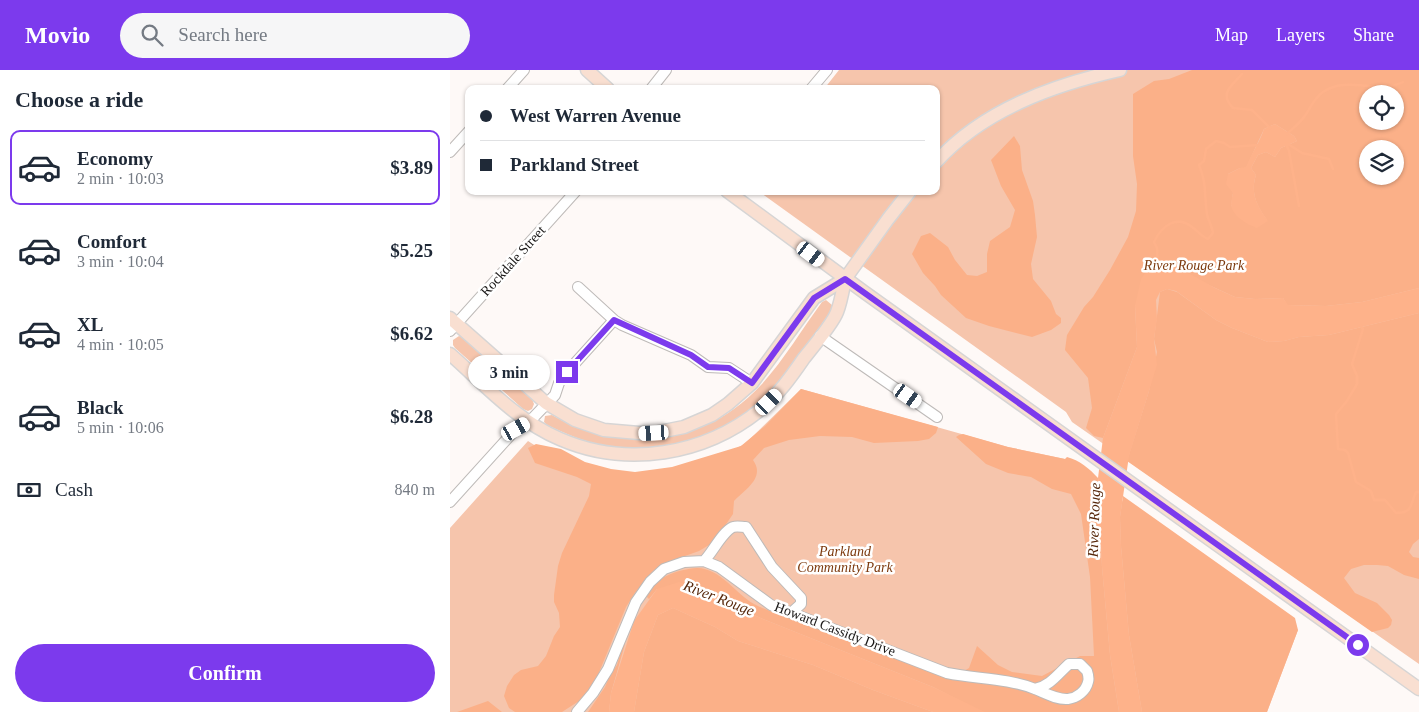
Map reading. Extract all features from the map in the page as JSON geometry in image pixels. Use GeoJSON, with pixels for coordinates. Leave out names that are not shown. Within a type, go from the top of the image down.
{"type":"FeatureCollection","features":[{"type":"Feature","properties":{"kind":"main road"},"geometry":{"type":"LineString","coordinates":[[587,70],[604,85]]}},
{"type":"Feature","properties":{"kind":"main road"},"geometry":{"type":"LineString","coordinates":[[940,159],[980,126],[1017,104],[1052,89],[1120,70]]}},
{"type":"Feature","properties":{"kind":"main road"},"geometry":{"type":"LineString","coordinates":[[732,195],[845,279],[1419,689]]}},
{"type":"Feature","properties":{"kind":"main road"},"geometry":{"type":"LineString","coordinates":[[450,354],[529,422],[549,434],[572,444],[597,451],[618,454],[651,454],[690,447],[726,433],[761,409],[788,381],[837,313],[845,279],[907,195]]}},
{"type":"Feature","properties":{"kind":"main road"},"geometry":{"type":"LineString","coordinates":[[452,324],[546,403],[575,420],[590,426],[620,432],[654,433],[684,426],[712,415],[728,404],[752,383],[814,298],[845,279]]}},
{"type":"Feature","properties":{"kind":"main road"},"geometry":{"type":"LineString","coordinates":[[823,292],[839,306]]}},
{"type":"Feature","properties":{"kind":"street"},"geometry":{"type":"LineString","coordinates":[[511,85],[524,70]]}},
{"type":"Feature","properties":{"kind":"street"},"geometry":{"type":"LineString","coordinates":[[654,85],[666,70]]}},
{"type":"Feature","properties":{"kind":"street"},"geometry":{"type":"LineString","coordinates":[[814,85],[827,70]]}},
{"type":"Feature","properties":{"kind":"street"},"geometry":{"type":"LineString","coordinates":[[450,152],[465,135]]}},
{"type":"Feature","properties":{"kind":"street","name":"Rockdale Street"},"geometry":{"type":"LineString","coordinates":[[452,324],[572,195]]}},
{"type":"Feature","properties":{"kind":"street"},"geometry":{"type":"LineString","coordinates":[[578,287],[614,320],[691,355],[708,367],[729,368],[752,383]]}},
{"type":"Feature","properties":{"kind":"street"},"geometry":{"type":"LineString","coordinates":[[450,502],[516,429],[529,422],[555,394],[559,383],[567,372],[614,320]]}},
{"type":"Feature","properties":{"kind":"street"},"geometry":{"type":"LineString","coordinates":[[820,336],[937,417]]}},
{"type":"Feature","properties":{"kind":"street"},"geometry":{"type":"LineString","coordinates":[[577,712],[593,693],[608,669],[636,602],[650,582],[664,569],[684,562],[704,561],[726,532],[734,527],[746,527],[772,567],[801,598],[801,604],[791,613]]}},
{"type":"Feature","properties":{"kind":"street","name":"Howard Cassidy Drive"},"geometry":{"type":"LineString","coordinates":[[704,561],[719,567],[771,605],[947,674],[971,678],[994,678],[1035,689],[1049,696],[1068,699],[1080,694],[1088,682],[1087,670],[1080,664],[1069,664],[1050,683],[1035,689]]}},
{"type":"Feature","properties":{"kind":"green space","name":"River Rouge Park"},"geometry":{"type":"Polygon","coordinates":[[[839,70],[1419,70],[1419,664],[1072,422],[1066,412],[764,195],[940,195],[940,85],[827,85],[839,70]]]}},
{"type":"Feature","properties":{"kind":"green space"},"geometry":{"type":"Polygon","coordinates":[[[1192,70],[1419,70],[1419,288],[1362,302],[1326,306],[1287,305],[1283,298],[1255,299],[1235,297],[1165,265],[1135,306],[1137,347],[1103,438],[1094,436],[1086,428],[1092,408],[1088,378],[1065,350],[1067,335],[1110,270],[1128,237],[1136,211],[1137,184],[1133,156],[1133,94],[1154,81],[1169,79],[1192,70]],[[1275,124],[1264,129],[1246,168],[1240,168],[1228,174],[1233,193],[1231,206],[1267,220],[1260,210],[1254,193],[1256,175],[1251,168],[1258,155],[1266,152],[1275,157],[1281,148],[1297,141],[1294,136],[1275,124]]]}},
{"type":"Feature","properties":{"kind":"green space"},"geometry":{"type":"Polygon","coordinates":[[[1014,136],[1020,146],[1022,170],[1033,201],[1035,215],[1037,237],[1031,264],[1033,279],[1051,301],[1056,314],[1061,318],[1061,323],[1051,330],[1032,337],[966,318],[941,295],[923,273],[912,254],[921,236],[930,233],[948,247],[955,260],[967,275],[977,276],[987,272],[987,254],[990,241],[1010,227],[1015,210],[1001,186],[991,160],[1014,136]]]}},
{"type":"Feature","properties":{"kind":"green space"},"geometry":{"type":"Polygon","coordinates":[[[1167,289],[1177,292],[1216,320],[1268,342],[1329,335],[1419,313],[1419,539],[1413,544],[1409,552],[1413,557],[1419,558],[1419,579],[1404,575],[1388,566],[1377,565],[1364,565],[1351,569],[1344,578],[1355,593],[1377,603],[1389,615],[1392,620],[1388,628],[1372,632],[1127,461],[1149,391],[1157,352],[1154,339],[1160,292],[1167,289]]]}},
{"type":"Feature","properties":{"kind":"green space"},"geometry":{"type":"Polygon","coordinates":[[[826,300],[832,305],[831,311],[781,381],[761,401],[743,415],[701,437],[679,444],[632,449],[576,438],[544,422],[545,416],[552,415],[578,428],[606,436],[634,439],[661,438],[688,432],[714,421],[739,405],[761,385],[785,355],[822,302],[826,300]]]}},
{"type":"Feature","properties":{"kind":"green space"},"geometry":{"type":"Polygon","coordinates":[[[459,336],[532,399],[534,404],[532,409],[528,411],[523,409],[455,348],[453,340],[459,336]]]}},
{"type":"Feature","properties":{"kind":"green space","name":"Parkland Community Park"},"geometry":{"type":"Polygon","coordinates":[[[801,389],[1008,447],[1065,459],[1298,630],[1267,712],[450,712],[450,528],[528,441],[553,457],[632,478],[719,458],[746,443],[801,389]]]}},
{"type":"Feature","properties":{"kind":"green space"},"geometry":{"type":"Polygon","coordinates":[[[801,389],[938,427],[936,433],[929,439],[918,441],[874,443],[852,437],[820,436],[789,440],[764,448],[753,460],[757,472],[755,478],[748,488],[734,501],[733,514],[714,542],[699,551],[671,561],[653,571],[635,593],[626,607],[593,687],[579,701],[562,712],[515,712],[509,708],[504,696],[507,686],[514,675],[521,670],[538,666],[546,656],[560,627],[559,613],[554,602],[558,566],[562,553],[589,496],[591,484],[577,477],[535,463],[528,448],[536,444],[561,449],[585,462],[611,469],[635,472],[672,467],[741,446],[765,426],[801,389]]]}},
{"type":"Feature","properties":{"kind":"green space"},"geometry":{"type":"Polygon","coordinates":[[[963,434],[1008,447],[1065,459],[1067,457],[1071,458],[1084,465],[1098,478],[1102,567],[1110,655],[1119,712],[982,712],[933,687],[715,598],[657,589],[649,599],[646,596],[660,579],[690,569],[705,569],[713,572],[747,600],[761,608],[952,678],[969,668],[977,646],[998,665],[1012,672],[1042,676],[1080,656],[1094,656],[1090,577],[1081,514],[1071,494],[1052,489],[1031,477],[1008,473],[986,464],[956,437],[963,434]]]}},
{"type":"Feature","properties":{"kind":"green space"},"geometry":{"type":"Polygon","coordinates":[[[1123,496],[1295,618],[1298,630],[1267,712],[1142,712],[1129,635],[1121,546],[1120,517],[1123,496]]]}},
{"type":"Feature","properties":{"kind":"green space"},"geometry":{"type":"Polygon","coordinates":[[[673,608],[715,627],[738,641],[813,665],[933,712],[634,712],[644,652],[658,615],[673,608]]]}},
{"type":"Feature","properties":{"kind":"green space"},"geometry":{"type":"Polygon","coordinates":[[[625,644],[611,693],[609,712],[588,712],[617,665],[623,645],[625,644]]]}},
{"type":"Feature","properties":{"kind":"green space"},"geometry":{"type":"Polygon","coordinates":[[[488,701],[502,712],[457,712],[488,701]]]}},
{"type":"Feature","properties":{"kind":"shaded area"},"geometry":{"type":"Polygon","coordinates":[[[1275,124],[1294,136],[1297,141],[1281,148],[1275,157],[1266,152],[1258,155],[1251,168],[1256,175],[1254,194],[1268,221],[1257,228],[1245,222],[1234,213],[1231,205],[1233,193],[1226,184],[1228,174],[1246,167],[1264,129],[1275,124]]]}},
{"type":"Feature","properties":{"kind":"shaded area"},"geometry":{"type":"Polygon","coordinates":[[[1165,265],[1192,275],[1235,297],[1255,299],[1283,298],[1288,305],[1326,306],[1362,302],[1419,288],[1419,313],[1329,335],[1268,342],[1216,320],[1176,291],[1167,289],[1160,292],[1156,300],[1157,319],[1154,339],[1157,365],[1129,456],[1120,517],[1129,635],[1142,712],[1119,712],[1110,655],[1102,567],[1098,478],[1103,438],[1137,347],[1135,306],[1141,279],[1148,269],[1165,265]]]}},
{"type":"Feature","properties":{"kind":"shaded area"},"geometry":{"type":"Polygon","coordinates":[[[679,582],[763,619],[933,687],[985,712],[933,712],[813,665],[738,641],[715,627],[673,608],[658,615],[644,652],[634,712],[609,712],[611,693],[634,621],[657,589],[679,582]]]}},
{"type":"Feature","properties":{"kind":"waterway"},"geometry":{"type":"LineString","coordinates":[[1242,74],[1228,90],[1227,98],[1229,103],[1233,108],[1252,110],[1270,128]]}},
{"type":"Feature","properties":{"kind":"waterway"},"geometry":{"type":"LineString","coordinates":[[1287,134],[1302,119],[1320,94],[1333,87],[1342,85],[1383,87],[1403,82]]}},
{"type":"Feature","properties":{"kind":"waterway"},"geometry":{"type":"LineString","coordinates":[[1158,268],[1157,248],[1154,242],[1165,227],[1175,222],[1180,222],[1186,223],[1208,239],[1213,233],[1207,214],[1204,184],[1199,165],[1204,161],[1206,149],[1216,141],[1230,147],[1259,145]]}},
{"type":"Feature","properties":{"kind":"waterway"},"geometry":{"type":"LineString","coordinates":[[1286,144],[1299,206]]}},
{"type":"Feature","properties":{"kind":"waterway"},"geometry":{"type":"LineString","coordinates":[[1288,144],[1302,153],[1329,159],[1333,169]]}},
{"type":"Feature","properties":{"kind":"waterway"},"geometry":{"type":"LineString","coordinates":[[1360,325],[1363,329],[1352,364],[1357,376],[1357,384],[1347,401],[1336,414],[1338,449],[1345,450],[1348,453],[1356,482],[1371,491],[1374,500],[1385,500],[1396,513],[1408,510],[1416,492],[1419,492]]}},
{"type":"Feature","properties":{"kind":"route"},"geometry":{"type":"LineString","coordinates":[[567,372],[614,320],[691,355],[708,367],[729,368],[752,383],[814,298],[845,279],[1358,645]]}},
{"type":"Feature","properties":{"kind":"water label","name":"River Rouge"},"geometry":{"type":"Point","coordinates":[1094,520]}},
{"type":"Feature","properties":{"kind":"water label","name":"River Rouge"},"geometry":{"type":"Point","coordinates":[719,598]}}]}
